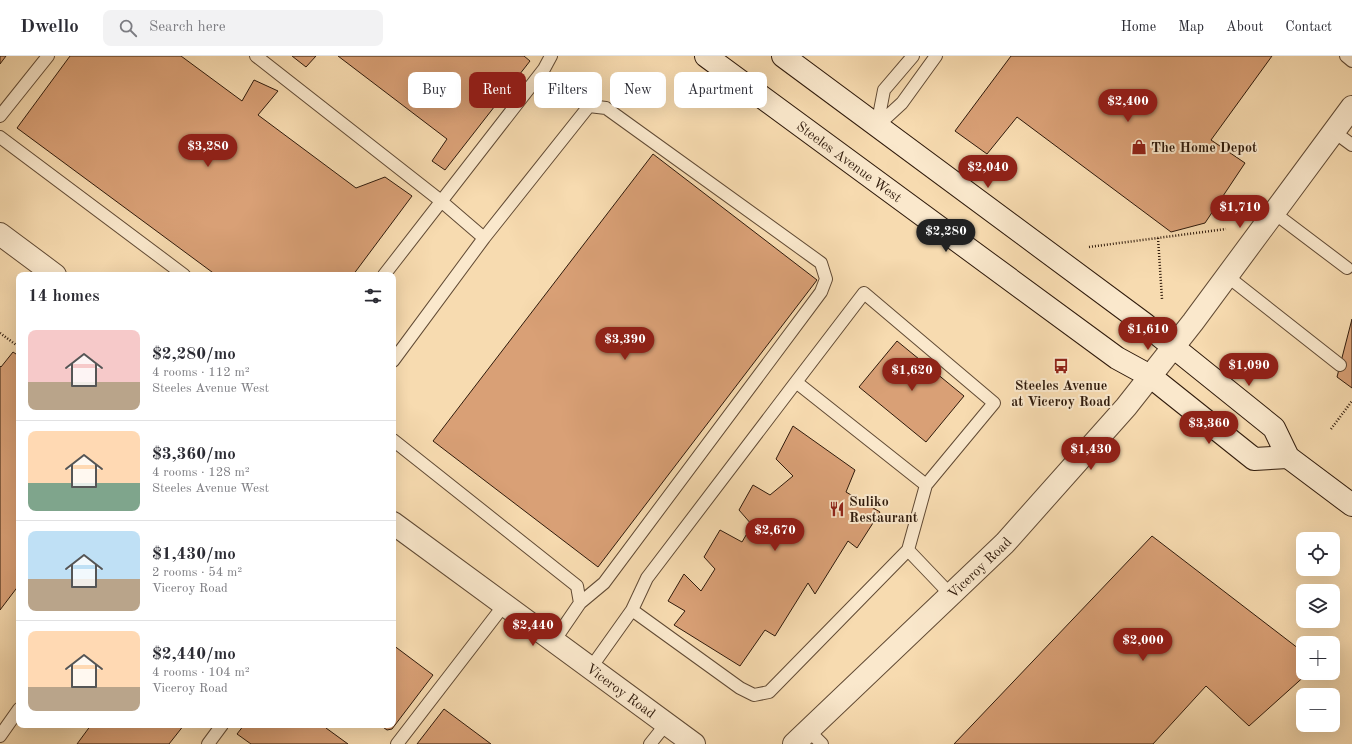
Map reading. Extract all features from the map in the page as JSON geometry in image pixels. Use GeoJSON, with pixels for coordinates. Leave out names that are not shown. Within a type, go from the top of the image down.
{"type":"FeatureCollection","features":[{"type":"Feature","properties":{"kind":"main road","name":"Steeles Avenue West"},"geometry":{"type":"LineString","coordinates":[[706,56],[1117,358],[1150,376],[1254,459],[1288,457]]}},
{"type":"Feature","properties":{"kind":"main road"},"geometry":{"type":"LineString","coordinates":[[783,56],[1172,347],[1274,428],[1288,457],[1352,505]]}},
{"type":"Feature","properties":{"kind":"main road","name":"Viceroy Road"},"geometry":{"type":"LineString","coordinates":[[808,739],[950,594],[1010,537],[1126,407],[1227,276],[1352,107]]}},
{"type":"Feature","properties":{"kind":"main road"},"geometry":{"type":"LineString","coordinates":[[0,234],[51,272]]}},
{"type":"Feature","properties":{"kind":"main road","name":"Viceroy Road"},"geometry":{"type":"LineString","coordinates":[[396,525],[694,744]]}},
{"type":"Feature","properties":{"kind":"lane"},"geometry":{"type":"LineString","coordinates":[[0,116],[48,56]]}},
{"type":"Feature","properties":{"kind":"lane"},"geometry":{"type":"LineString","coordinates":[[256,56],[441,201],[484,238]]}},
{"type":"Feature","properties":{"kind":"lane"},"geometry":{"type":"LineString","coordinates":[[386,272],[544,69],[551,56]]}},
{"type":"Feature","properties":{"kind":"lane"},"geometry":{"type":"LineString","coordinates":[[877,126],[884,90],[913,56]]}},
{"type":"Feature","properties":{"kind":"lane"},"geometry":{"type":"LineString","coordinates":[[877,126],[902,103],[936,56]]}},
{"type":"Feature","properties":{"kind":"lane"},"geometry":{"type":"LineString","coordinates":[[1346,56],[1352,61]]}},
{"type":"Feature","properties":{"kind":"lane"},"geometry":{"type":"LineString","coordinates":[[396,357],[484,238],[589,106],[606,108],[821,264],[826,279],[821,292],[604,583],[580,602],[554,641]]}},
{"type":"Feature","properties":{"kind":"lane"},"geometry":{"type":"LineString","coordinates":[[1333,132],[1352,145]]}},
{"type":"Feature","properties":{"kind":"lane"},"geometry":{"type":"LineString","coordinates":[[0,137],[180,272]]}},
{"type":"Feature","properties":{"kind":"lane"},"geometry":{"type":"LineString","coordinates":[[1273,212],[1347,268]]}},
{"type":"Feature","properties":{"kind":"lane"},"geometry":{"type":"LineString","coordinates":[[1227,276],[1340,365]]}},
{"type":"Feature","properties":{"kind":"lane"},"geometry":{"type":"LineString","coordinates":[[590,669],[632,610],[647,578],[864,293],[994,403],[926,485],[908,550],[769,692],[754,695],[740,688],[632,610]]}},
{"type":"Feature","properties":{"kind":"lane"},"geometry":{"type":"LineString","coordinates":[[796,382],[926,485]]}},
{"type":"Feature","properties":{"kind":"lane"},"geometry":{"type":"LineString","coordinates":[[396,442],[577,586],[580,602]]}},
{"type":"Feature","properties":{"kind":"lane"},"geometry":{"type":"LineString","coordinates":[[908,550],[950,594]]}},
{"type":"Feature","properties":{"kind":"lane"},"geometry":{"type":"LineString","coordinates":[[397,744],[504,605]]}},
{"type":"Feature","properties":{"kind":"lane"},"geometry":{"type":"LineString","coordinates":[[0,736],[16,713]]}},
{"type":"Feature","properties":{"kind":"lane"},"geometry":{"type":"LineString","coordinates":[[650,744],[666,724]]}},
{"type":"Feature","properties":{"kind":"lane"},"geometry":{"type":"LineString","coordinates":[[208,744],[220,728]]}},
{"type":"Feature","properties":{"kind":"path"},"geometry":{"type":"LineString","coordinates":[[1089,247],[1226,229]]}},
{"type":"Feature","properties":{"kind":"path"},"geometry":{"type":"LineString","coordinates":[[1158,238],[1162,299]]}},
{"type":"Feature","properties":{"kind":"path"},"geometry":{"type":"LineString","coordinates":[[0,333],[16,345]]}},
{"type":"Feature","properties":{"kind":"path"},"geometry":{"type":"LineString","coordinates":[[1331,428],[1352,401]]}},
{"type":"Feature","properties":{"kind":"building"},"geometry":{"type":"Polygon","coordinates":[[[0,56],[6,56],[0,64],[0,56]]]}},
{"type":"Feature","properties":{"kind":"building"},"geometry":{"type":"Polygon","coordinates":[[[70,56],[181,56],[242,101],[254,80],[278,91],[258,115],[356,188],[385,177],[412,196],[355,272],[212,272],[17,128],[70,56]]]}},
{"type":"Feature","properties":{"kind":"building"},"geometry":{"type":"Polygon","coordinates":[[[292,56],[316,56],[306,67],[292,56]]]}},
{"type":"Feature","properties":{"kind":"building"},"geometry":{"type":"Polygon","coordinates":[[[338,56],[524,56],[530,61],[521,72],[469,72],[469,108],[493,108],[445,170],[432,161],[447,139],[338,56]]]}},
{"type":"Feature","properties":{"kind":"building","name":"The Home Depot"},"geometry":{"type":"Polygon","coordinates":[[[1011,56],[1272,56],[1211,140],[1245,163],[1205,223],[1171,232],[1017,117],[987,154],[955,131],[1011,56]]]}},
{"type":"Feature","properties":{"kind":"building"},"geometry":{"type":"Polygon","coordinates":[[[653,154],[817,280],[598,567],[433,441],[653,154]]]}},
{"type":"Feature","properties":{"kind":"building"},"geometry":{"type":"Polygon","coordinates":[[[1352,319],[1352,388],[1337,377],[1352,319]]]}},
{"type":"Feature","properties":{"kind":"building"},"geometry":{"type":"Polygon","coordinates":[[[897,341],[964,396],[926,442],[859,387],[897,341]]]}},
{"type":"Feature","properties":{"kind":"building"},"geometry":{"type":"Polygon","coordinates":[[[13,352],[16,354],[16,589],[0,610],[0,366],[1,367],[13,352]]]}},
{"type":"Feature","properties":{"kind":"building"},"geometry":{"type":"Polygon","coordinates":[[[793,426],[855,470],[846,492],[880,512],[857,548],[848,541],[815,594],[808,583],[775,636],[765,630],[740,666],[674,625],[685,611],[668,601],[684,574],[701,591],[715,569],[704,557],[720,530],[742,542],[752,525],[739,510],[753,485],[770,495],[793,476],[776,459],[793,426]]]}},
{"type":"Feature","properties":{"kind":"building"},"geometry":{"type":"Polygon","coordinates":[[[1152,536],[1296,647],[1296,680],[1300,680],[1249,726],[1206,686],[1153,744],[954,744],[1152,536]]]}},
{"type":"Feature","properties":{"kind":"building"},"geometry":{"type":"Polygon","coordinates":[[[396,647],[433,675],[396,724],[396,647]]]}},
{"type":"Feature","properties":{"kind":"building"},"geometry":{"type":"Polygon","coordinates":[[[444,709],[491,744],[417,744],[444,709]]]}},
{"type":"Feature","properties":{"kind":"building"},"geometry":{"type":"Polygon","coordinates":[[[89,728],[182,728],[169,744],[77,744],[89,728]]]}},
{"type":"Feature","properties":{"kind":"building"},"geometry":{"type":"Polygon","coordinates":[[[242,728],[326,728],[348,744],[251,744],[237,734],[242,728]]]}},
{"type":"Feature","properties":{"kind":"building"},"geometry":{"type":"Polygon","coordinates":[[[384,728],[393,728],[392,729],[387,730],[384,728]]]}},
{"type":"Feature","properties":{"kind":"place","name":"The Home Depot"},"geometry":{"type":"Point","coordinates":[1139,147]}},
{"type":"Feature","properties":{"kind":"place","name":"Steeles Avenue at Viceroy Road"},"geometry":{"type":"Point","coordinates":[1061,366]}},
{"type":"Feature","properties":{"kind":"place","name":"Suliko Restaurant"},"geometry":{"type":"Point","coordinates":[837,509]}}]}
